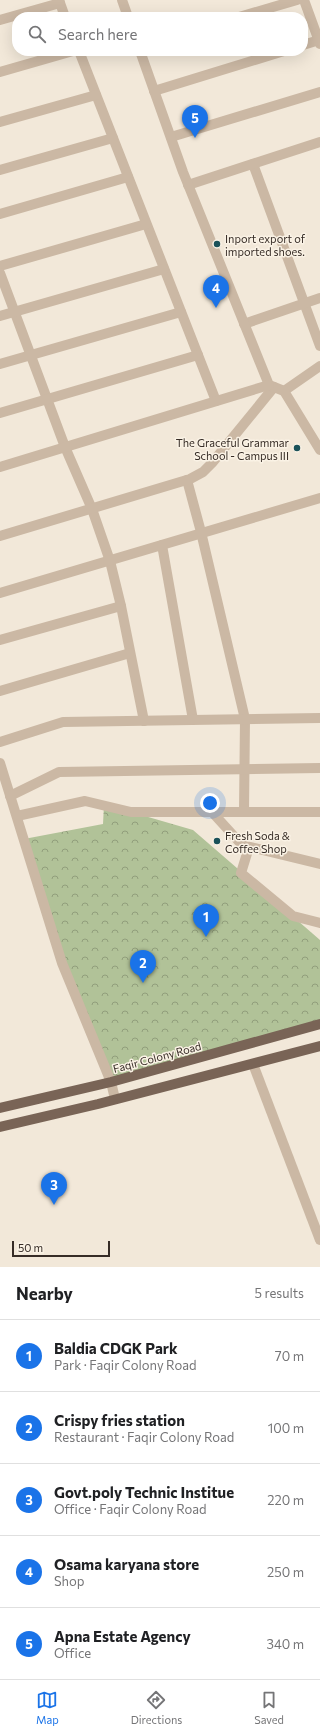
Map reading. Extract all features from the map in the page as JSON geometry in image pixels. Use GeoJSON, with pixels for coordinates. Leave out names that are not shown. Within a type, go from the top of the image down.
{"type":"FeatureCollection","features":[{"type":"Feature","properties":{"kind":"main road","name":"Faqir Colony Road"},"geometry":{"type":"LineString","coordinates":[[0,1108],[111,1082],[320,1024]]}},
{"type":"Feature","properties":{"kind":"main road"},"geometry":{"type":"LineString","coordinates":[[0,1127],[320,1046]]}},
{"type":"Feature","properties":{"kind":"street"},"geometry":{"type":"LineString","coordinates":[[122,0],[126,12]]}},
{"type":"Feature","properties":{"kind":"street"},"geometry":{"type":"LineString","coordinates":[[256,12],[297,0]]}},
{"type":"Feature","properties":{"kind":"street"},"geometry":{"type":"LineString","coordinates":[[304,0],[319,42],[308,44]]}},
{"type":"Feature","properties":{"kind":"street"},"geometry":{"type":"LineString","coordinates":[[26,12],[59,2],[64,12]]}},
{"type":"Feature","properties":{"kind":"street"},"geometry":{"type":"LineString","coordinates":[[0,20],[12,16]]}},
{"type":"Feature","properties":{"kind":"street"},"geometry":{"type":"LineString","coordinates":[[0,72],[56,56]]}},
{"type":"Feature","properties":{"kind":"street"},"geometry":{"type":"LineString","coordinates":[[81,56],[216,402]]}},
{"type":"Feature","properties":{"kind":"street"},"geometry":{"type":"LineString","coordinates":[[142,56],[188,184],[244,324],[276,388],[320,450]]}},
{"type":"Feature","properties":{"kind":"street"},"geometry":{"type":"LineString","coordinates":[[154,91],[268,56]]}},
{"type":"Feature","properties":{"kind":"street"},"geometry":{"type":"LineString","coordinates":[[171,138],[320,92]]}},
{"type":"Feature","properties":{"kind":"street"},"geometry":{"type":"LineString","coordinates":[[0,122],[96,95]]}},
{"type":"Feature","properties":{"kind":"street"},"geometry":{"type":"LineString","coordinates":[[0,170],[113,138]]}},
{"type":"Feature","properties":{"kind":"street"},"geometry":{"type":"LineString","coordinates":[[188,184],[320,142]]}},
{"type":"Feature","properties":{"kind":"street"},"geometry":{"type":"LineString","coordinates":[[253,164],[320,346]]}},
{"type":"Feature","properties":{"kind":"street"},"geometry":{"type":"LineString","coordinates":[[0,214],[128,177]]}},
{"type":"Feature","properties":{"kind":"street"},"geometry":{"type":"LineString","coordinates":[[0,266],[146,224]]}},
{"type":"Feature","properties":{"kind":"street"},"geometry":{"type":"LineString","coordinates":[[0,316],[164,269]]}},
{"type":"Feature","properties":{"kind":"street"},"geometry":{"type":"LineString","coordinates":[[0,274],[65,447],[92,509],[110,561],[121,606],[144,721]]}},
{"type":"Feature","properties":{"kind":"street"},"geometry":{"type":"LineString","coordinates":[[244,324],[320,298]]}},
{"type":"Feature","properties":{"kind":"street"},"geometry":{"type":"LineString","coordinates":[[0,364],[181,312]]}},
{"type":"Feature","properties":{"kind":"street"},"geometry":{"type":"LineString","coordinates":[[0,413],[198,355]]}},
{"type":"Feature","properties":{"kind":"street"},"geometry":{"type":"LineString","coordinates":[[0,467],[216,402],[276,388],[320,366]]}},
{"type":"Feature","properties":{"kind":"street"},"geometry":{"type":"LineString","coordinates":[[0,536],[187,480],[203,472],[276,388]]}},
{"type":"Feature","properties":{"kind":"street"},"geometry":{"type":"LineString","coordinates":[[187,480],[201,532],[245,719],[244,812]]}},
{"type":"Feature","properties":{"kind":"street"},"geometry":{"type":"LineString","coordinates":[[0,593],[110,561],[201,532],[320,498]]}},
{"type":"Feature","properties":{"kind":"street"},"geometry":{"type":"LineString","coordinates":[[162,545],[193,720]]}},
{"type":"Feature","properties":{"kind":"street"},"geometry":{"type":"LineString","coordinates":[[0,640],[121,606]]}},
{"type":"Feature","properties":{"kind":"street"},"geometry":{"type":"LineString","coordinates":[[0,691],[130,653]]}},
{"type":"Feature","properties":{"kind":"street"},"geometry":{"type":"LineString","coordinates":[[0,742],[63,722],[320,718]]}},
{"type":"Feature","properties":{"kind":"street"},"geometry":{"type":"LineString","coordinates":[[0,763],[62,963],[111,1082],[115,1099]]}},
{"type":"Feature","properties":{"kind":"street"},"geometry":{"type":"LineString","coordinates":[[10,796],[59,772],[320,768]]}},
{"type":"Feature","properties":{"kind":"street"},"geometry":{"type":"LineString","coordinates":[[17,816],[85,801],[131,812],[320,812]]}},
{"type":"Feature","properties":{"kind":"street"},"geometry":{"type":"LineString","coordinates":[[212,812],[242,845],[320,864]]}},
{"type":"Feature","properties":{"kind":"street"},"geometry":{"type":"LineString","coordinates":[[249,847],[241,873],[293,916],[320,923]]}},
{"type":"Feature","properties":{"kind":"street"},"geometry":{"type":"LineString","coordinates":[[253,1064],[320,1240]]}},
{"type":"Feature","properties":{"kind":"green space"},"geometry":{"type":"Polygon","coordinates":[[[104,805],[193,830],[320,940],[320,1024],[111,1082],[62,963],[24,839],[103,824],[104,805]]]}},
{"type":"Feature","properties":{"kind":"place","name":"Apna Estate Agency"},"geometry":{"type":"Point","coordinates":[195,138]}},
{"type":"Feature","properties":{"kind":"place","name":"Inport export of imported shoes."},"geometry":{"type":"Point","coordinates":[217,244]}},
{"type":"Feature","properties":{"kind":"place","name":"Osama karyana store"},"geometry":{"type":"Point","coordinates":[216,308]}},
{"type":"Feature","properties":{"kind":"place","name":"The Graceful Grammar School - Campus III"},"geometry":{"type":"Point","coordinates":[297,448]}},
{"type":"Feature","properties":{"kind":"place","name":"Fresh Soda & Coffee Shop"},"geometry":{"type":"Point","coordinates":[217,841]}},
{"type":"Feature","properties":{"kind":"place","name":"Baldia CDGK Park"},"geometry":{"type":"Point","coordinates":[206,937]}},
{"type":"Feature","properties":{"kind":"place","name":"Crispy fries station"},"geometry":{"type":"Point","coordinates":[143,983]}},
{"type":"Feature","properties":{"kind":"place","name":"Govt.poly Technic Institue"},"geometry":{"type":"Point","coordinates":[54,1205]}}]}
